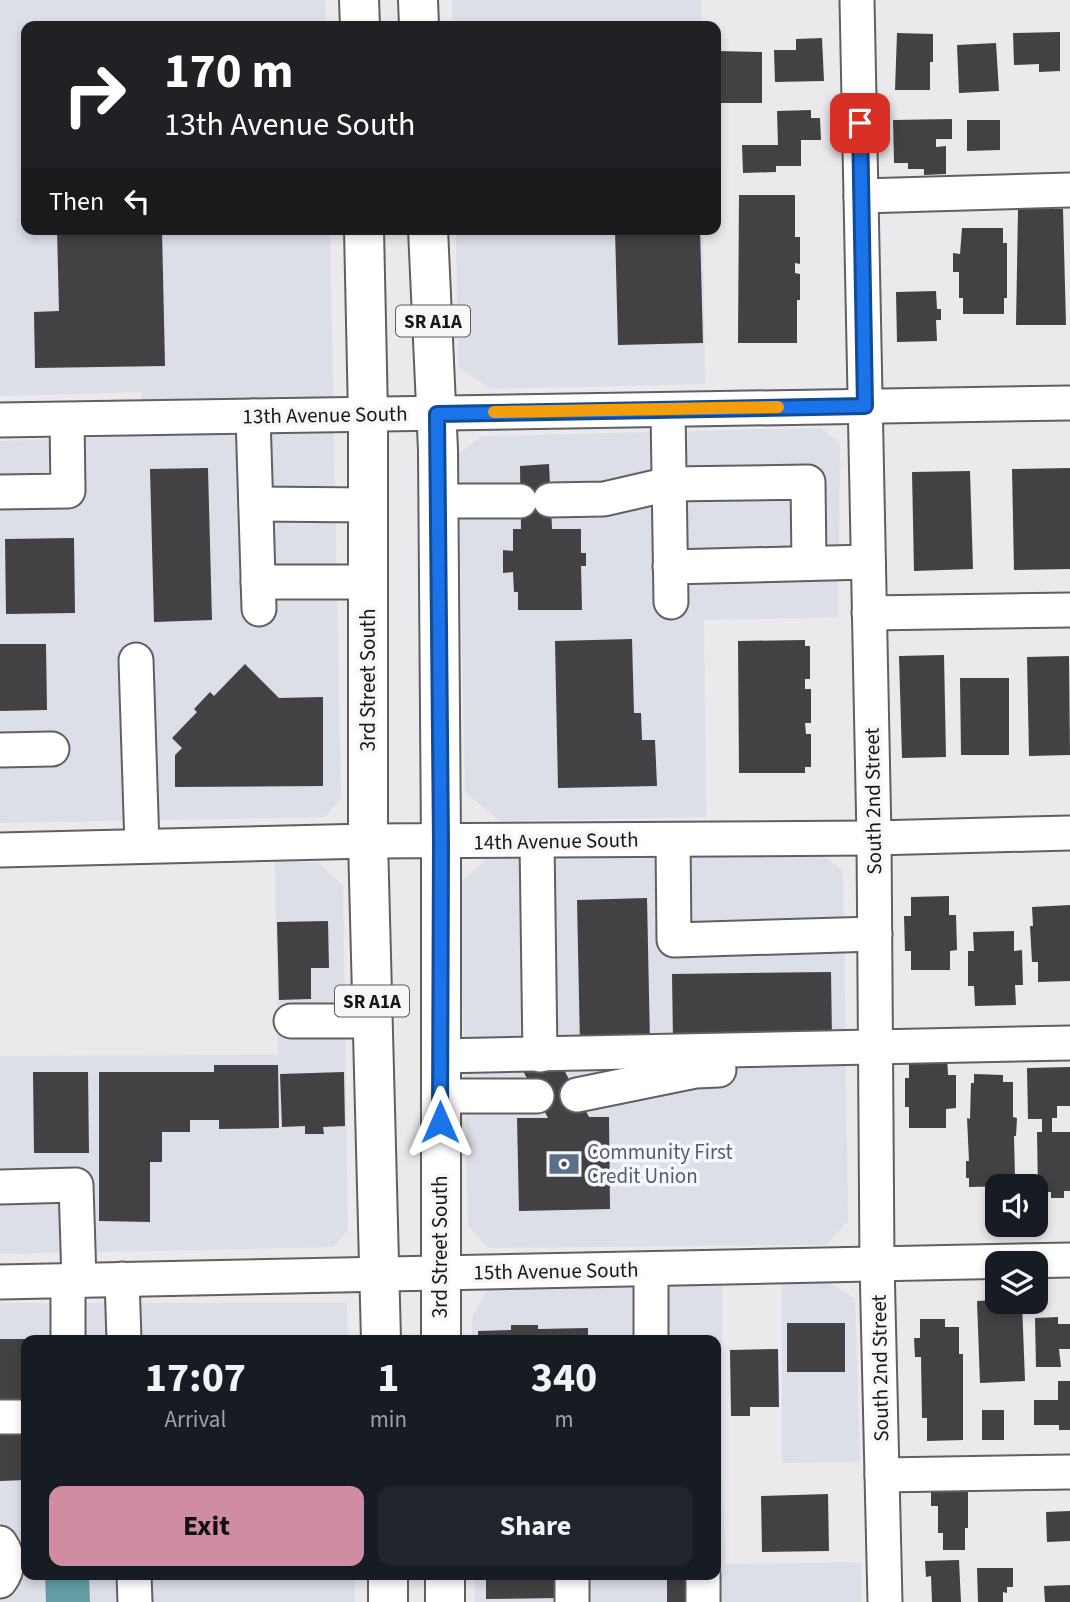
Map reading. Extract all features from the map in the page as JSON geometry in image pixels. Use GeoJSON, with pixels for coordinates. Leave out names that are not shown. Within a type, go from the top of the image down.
{"type":"FeatureCollection","features":[{"type":"Feature","properties":{"kind":"main road"},"geometry":{"type":"LineString","coordinates":[[359,0],[360,21]]}},
{"type":"Feature","properties":{"kind":"main road"},"geometry":{"type":"LineString","coordinates":[[418,0],[419,21]]}},
{"type":"Feature","properties":{"kind":"main road","name":"3rd Street South"},"geometry":{"type":"LineString","coordinates":[[364,235],[368,415],[368,841],[381,1335]]}},
{"type":"Feature","properties":{"kind":"main road","name":"3rd Street South"},"geometry":{"type":"LineString","coordinates":[[428,235],[437,414],[438,501],[441,842],[440,1335]]}},
{"type":"Feature","properties":{"kind":"main road"},"geometry":{"type":"LineString","coordinates":[[388,1580],[388,1602]]}},
{"type":"Feature","properties":{"kind":"main road"},"geometry":{"type":"LineString","coordinates":[[445,1580],[445,1602]]}},
{"type":"Feature","properties":{"kind":"street","name":"South 2nd Street"},"geometry":{"type":"LineString","coordinates":[[858,0],[874,838],[877,1263],[885,1602]]}},
{"type":"Feature","properties":{"kind":"street"},"geometry":{"type":"LineString","coordinates":[[861,197],[1070,191]]}},
{"type":"Feature","properties":{"kind":"street","name":"13th Avenue South"},"geometry":{"type":"LineString","coordinates":[[0,420],[1070,403]]}},
{"type":"Feature","properties":{"kind":"street"},"geometry":{"type":"LineString","coordinates":[[668,410],[671,602]]}},
{"type":"Feature","properties":{"kind":"street"},"geometry":{"type":"LineString","coordinates":[[253,416],[258,596],[368,582]]}},
{"type":"Feature","properties":{"kind":"street"},"geometry":{"type":"LineString","coordinates":[[0,492],[68,491],[67,419]]}},
{"type":"Feature","properties":{"kind":"street"},"geometry":{"type":"LineString","coordinates":[[438,501],[604,499],[669,484],[808,482],[809,563]]}},
{"type":"Feature","properties":{"kind":"street"},"geometry":{"type":"LineString","coordinates":[[256,504],[368,505]]}},
{"type":"Feature","properties":{"kind":"street"},"geometry":{"type":"LineString","coordinates":[[670,567],[868,562]]}},
{"type":"Feature","properties":{"kind":"street"},"geometry":{"type":"LineString","coordinates":[[869,613],[1070,610]]}},
{"type":"Feature","properties":{"kind":"street"},"geometry":{"type":"LineString","coordinates":[[136,660],[142,846]]}},
{"type":"Feature","properties":{"kind":"street"},"geometry":{"type":"LineString","coordinates":[[0,750],[52,749]]}},
{"type":"Feature","properties":{"kind":"street","name":"14th Avenue South"},"geometry":{"type":"LineString","coordinates":[[0,850],[368,841],[874,838],[1070,833]]}},
{"type":"Feature","properties":{"kind":"street"},"geometry":{"type":"LineString","coordinates":[[673,840],[674,940],[874,934]]}},
{"type":"Feature","properties":{"kind":"street"},"geometry":{"type":"LineString","coordinates":[[537,841],[540,1055]]}},
{"type":"Feature","properties":{"kind":"street"},"geometry":{"type":"LineString","coordinates":[[291,1021],[372,1021]]}},
{"type":"Feature","properties":{"kind":"street"},"geometry":{"type":"LineString","coordinates":[[577,1096],[695,1071],[1070,1043]]}},
{"type":"Feature","properties":{"kind":"street"},"geometry":{"type":"LineString","coordinates":[[440,1056],[876,1056]]}},
{"type":"Feature","properties":{"kind":"street"},"geometry":{"type":"LineString","coordinates":[[440,1096],[537,1096]]}},
{"type":"Feature","properties":{"kind":"street"},"geometry":{"type":"LineString","coordinates":[[0,1187],[76,1185],[74,1281],[69,1335]]}},
{"type":"Feature","properties":{"kind":"street","name":"15th Avenue South"},"geometry":{"type":"LineString","coordinates":[[0,1282],[1070,1260]]}},
{"type":"Feature","properties":{"kind":"street"},"geometry":{"type":"LineString","coordinates":[[651,1269],[651,1335]]}},
{"type":"Feature","properties":{"kind":"street"},"geometry":{"type":"LineString","coordinates":[[121,1279],[124,1335]]}},
{"type":"Feature","properties":{"kind":"street"},"geometry":{"type":"LineString","coordinates":[[0,1417],[21,1417]]}},
{"type":"Feature","properties":{"kind":"street"},"geometry":{"type":"LineString","coordinates":[[882,1475],[1070,1472]]}},
{"type":"Feature","properties":{"kind":"street"},"geometry":{"type":"LineString","coordinates":[[0,1543],[7,1556],[7,1568],[0,1581]]}},
{"type":"Feature","properties":{"kind":"street"},"geometry":{"type":"LineString","coordinates":[[134,1580],[135,1602]]}},
{"type":"Feature","properties":{"kind":"street"},"geometry":{"type":"LineString","coordinates":[[572,1580],[572,1602]]}},
{"type":"Feature","properties":{"kind":"street"},"geometry":{"type":"LineString","coordinates":[[703,1580],[703,1602]]}},
{"type":"Feature","properties":{"kind":"shaded area"},"geometry":{"type":"Polygon","coordinates":[[[0,0],[325,0],[326,21],[21,21],[21,235],[330,235],[341,798],[325,817],[0,823],[0,441],[144,436],[142,392],[0,396],[0,0]]]}},
{"type":"Feature","properties":{"kind":"shaded area"},"geometry":{"type":"Polygon","coordinates":[[[452,0],[701,0],[701,21],[452,21],[452,0]]]}},
{"type":"Feature","properties":{"kind":"shaded area"},"geometry":{"type":"Polygon","coordinates":[[[456,235],[703,235],[705,384],[491,389],[458,367],[456,235]]]}},
{"type":"Feature","properties":{"kind":"shaded area"},"geometry":{"type":"Polygon","coordinates":[[[821,428],[840,444],[838,617],[704,620],[706,817],[500,821],[465,792],[458,454],[482,436],[821,428]]]}},
{"type":"Feature","properties":{"kind":"shaded area"},"geometry":{"type":"Polygon","coordinates":[[[820,853],[843,871],[848,1221],[826,1245],[488,1248],[468,1226],[460,883],[486,859],[820,853]]]}},
{"type":"Feature","properties":{"kind":"shaded area"},"geometry":{"type":"Polygon","coordinates":[[[275,861],[318,862],[343,886],[348,1230],[334,1247],[0,1254],[0,1056],[278,1055],[275,861]]]}},
{"type":"Feature","properties":{"kind":"shaded area"},"geometry":{"type":"Polygon","coordinates":[[[722,1280],[722,1476],[726,1564],[861,1562],[862,1602],[475,1602],[475,1580],[721,1580],[721,1335],[472,1335],[472,1317],[489,1287],[722,1280]]]}},
{"type":"Feature","properties":{"kind":"shaded area"},"geometry":{"type":"Polygon","coordinates":[[[782,1281],[829,1282],[855,1299],[860,1462],[782,1463],[782,1281]]]}},
{"type":"Feature","properties":{"kind":"shaded area"},"geometry":{"type":"Polygon","coordinates":[[[0,1303],[347,1303],[348,1335],[21,1335],[21,1580],[355,1580],[355,1602],[0,1602],[0,1303]]]}},
{"type":"Feature","properties":{"kind":"water"},"geometry":{"type":"Polygon","coordinates":[[[45,1580],[89,1580],[90,1602],[46,1602],[45,1580]]]}},
{"type":"Feature","properties":{"kind":"building"},"geometry":{"type":"Polygon","coordinates":[[[1060,32],[1060,71],[1039,72],[1039,64],[1014,65],[1013,33],[1060,32]]]}},
{"type":"Feature","properties":{"kind":"building"},"geometry":{"type":"Polygon","coordinates":[[[897,33],[933,34],[930,90],[895,90],[897,33]]]}},
{"type":"Feature","properties":{"kind":"building"},"geometry":{"type":"Polygon","coordinates":[[[822,38],[824,81],[775,82],[774,50],[796,50],[796,39],[822,38]]]}},
{"type":"Feature","properties":{"kind":"building"},"geometry":{"type":"Polygon","coordinates":[[[996,43],[999,91],[959,93],[957,45],[996,43]]]}},
{"type":"Feature","properties":{"kind":"building"},"geometry":{"type":"Polygon","coordinates":[[[721,51],[762,52],[762,103],[721,103],[721,51]]]}},
{"type":"Feature","properties":{"kind":"building"},"geometry":{"type":"Polygon","coordinates":[[[811,110],[811,118],[820,118],[821,140],[801,140],[801,166],[776,166],[776,172],[743,173],[742,145],[778,145],[777,111],[811,110]]]}},
{"type":"Feature","properties":{"kind":"building"},"geometry":{"type":"Polygon","coordinates":[[[952,119],[952,139],[936,139],[936,147],[946,146],[946,174],[924,175],[924,169],[908,169],[908,163],[894,163],[893,120],[952,119]]]}},
{"type":"Feature","properties":{"kind":"building"},"geometry":{"type":"Polygon","coordinates":[[[967,120],[1000,120],[1000,150],[967,151],[967,120]]]}},
{"type":"Feature","properties":{"kind":"building"},"geometry":{"type":"Polygon","coordinates":[[[739,195],[795,195],[795,237],[800,237],[800,264],[795,263],[795,273],[800,274],[797,343],[738,343],[739,195]]]}},
{"type":"Feature","properties":{"kind":"building"},"geometry":{"type":"Polygon","coordinates":[[[1018,209],[1063,209],[1066,325],[1016,325],[1018,209]]]}},
{"type":"Feature","properties":{"kind":"building"},"geometry":{"type":"Polygon","coordinates":[[[962,228],[1003,228],[1003,243],[1007,243],[1007,298],[1004,298],[1004,314],[963,314],[963,298],[959,298],[959,272],[953,272],[953,253],[960,254],[962,228]]]}},
{"type":"Feature","properties":{"kind":"building"},"geometry":{"type":"Polygon","coordinates":[[[57,235],[162,235],[165,366],[35,368],[34,312],[59,311],[57,235]]]}},
{"type":"Feature","properties":{"kind":"building"},"geometry":{"type":"Polygon","coordinates":[[[615,235],[700,235],[703,343],[618,345],[615,235]]]}},
{"type":"Feature","properties":{"kind":"building"},"geometry":{"type":"Polygon","coordinates":[[[936,291],[937,309],[941,309],[941,320],[936,320],[937,341],[897,342],[896,292],[936,291]]]}},
{"type":"Feature","properties":{"kind":"building"},"geometry":{"type":"Polygon","coordinates":[[[549,464],[552,529],[581,529],[581,553],[586,553],[586,566],[581,566],[582,610],[518,610],[518,592],[514,592],[513,572],[503,573],[503,550],[513,551],[513,529],[521,529],[520,466],[549,464]]]}},
{"type":"Feature","properties":{"kind":"building"},"geometry":{"type":"Polygon","coordinates":[[[208,468],[212,620],[154,622],[150,469],[208,468]]]}},
{"type":"Feature","properties":{"kind":"building"},"geometry":{"type":"Polygon","coordinates":[[[1070,468],[1070,569],[1014,570],[1012,469],[1070,468]]]}},
{"type":"Feature","properties":{"kind":"building"},"geometry":{"type":"Polygon","coordinates":[[[970,471],[973,569],[914,571],[912,472],[970,471]]]}},
{"type":"Feature","properties":{"kind":"building"},"geometry":{"type":"Polygon","coordinates":[[[74,538],[75,613],[6,614],[5,539],[74,538]]]}},
{"type":"Feature","properties":{"kind":"building"},"geometry":{"type":"Polygon","coordinates":[[[632,639],[634,713],[641,713],[642,740],[655,740],[657,786],[558,788],[555,641],[632,639]]]}},
{"type":"Feature","properties":{"kind":"building"},"geometry":{"type":"Polygon","coordinates":[[[805,640],[805,646],[810,646],[810,679],[805,679],[805,689],[811,689],[811,723],[805,723],[806,734],[811,734],[811,767],[805,767],[805,773],[739,773],[738,641],[805,640]]]}},
{"type":"Feature","properties":{"kind":"building"},"geometry":{"type":"Polygon","coordinates":[[[0,644],[46,644],[47,710],[0,711],[0,644]]]}},
{"type":"Feature","properties":{"kind":"building"},"geometry":{"type":"Polygon","coordinates":[[[944,655],[946,757],[902,758],[899,656],[944,655]]]}},
{"type":"Feature","properties":{"kind":"building"},"geometry":{"type":"Polygon","coordinates":[[[1069,656],[1070,755],[1029,756],[1027,657],[1069,656]]]}},
{"type":"Feature","properties":{"kind":"building"},"geometry":{"type":"Polygon","coordinates":[[[245,664],[279,698],[323,697],[323,786],[175,787],[175,755],[182,748],[172,738],[197,712],[194,709],[210,692],[214,696],[245,664]]]}},
{"type":"Feature","properties":{"kind":"building"},"geometry":{"type":"Polygon","coordinates":[[[960,678],[1009,678],[1009,755],[961,755],[960,678]]]}},
{"type":"Feature","properties":{"kind":"building"},"geometry":{"type":"Polygon","coordinates":[[[949,896],[949,915],[956,915],[957,950],[950,951],[950,970],[911,970],[911,951],[905,951],[904,916],[911,916],[911,897],[949,896]]]}},
{"type":"Feature","properties":{"kind":"building"},"geometry":{"type":"Polygon","coordinates":[[[647,898],[650,1043],[580,1045],[577,900],[647,898]]]}},
{"type":"Feature","properties":{"kind":"building"},"geometry":{"type":"Polygon","coordinates":[[[1070,905],[1070,981],[1038,982],[1038,962],[1032,962],[1032,907],[1070,905]]]}},
{"type":"Feature","properties":{"kind":"building"},"geometry":{"type":"Polygon","coordinates":[[[328,921],[329,968],[311,968],[311,999],[279,1000],[277,922],[328,921]]]}},
{"type":"Feature","properties":{"kind":"building"},"geometry":{"type":"Polygon","coordinates":[[[1014,931],[1014,951],[1022,950],[1023,985],[1015,985],[1016,1005],[975,1006],[974,986],[968,986],[968,951],[974,951],[973,932],[1014,931]]]}},
{"type":"Feature","properties":{"kind":"building"},"geometry":{"type":"Polygon","coordinates":[[[831,972],[832,1040],[673,1041],[672,974],[831,972]]]}},
{"type":"Feature","properties":{"kind":"building"},"geometry":{"type":"Polygon","coordinates":[[[947,1055],[948,1075],[956,1075],[956,1108],[946,1109],[946,1128],[909,1128],[909,1107],[905,1107],[905,1078],[909,1078],[909,1056],[947,1055]]]}},
{"type":"Feature","properties":{"kind":"building"},"geometry":{"type":"Polygon","coordinates":[[[214,1065],[278,1065],[279,1128],[219,1129],[219,1120],[190,1120],[190,1132],[162,1132],[162,1162],[150,1162],[150,1222],[99,1221],[99,1072],[214,1072],[214,1065]]]}},
{"type":"Feature","properties":{"kind":"building"},"geometry":{"type":"Polygon","coordinates":[[[1070,1067],[1070,1106],[1057,1106],[1057,1118],[1052,1118],[1052,1132],[1070,1132],[1070,1191],[1064,1191],[1064,1198],[1051,1198],[1051,1192],[1048,1192],[1048,1174],[1038,1174],[1037,1132],[1042,1132],[1042,1119],[1028,1119],[1027,1068],[1070,1067]]]}},
{"type":"Feature","properties":{"kind":"building","name":"Community First Credit Union"},"geometry":{"type":"Polygon","coordinates":[[[563,1068],[589,1117],[609,1117],[610,1209],[519,1211],[517,1118],[548,1118],[522,1069],[563,1068]]]}},
{"type":"Feature","properties":{"kind":"building"},"geometry":{"type":"Polygon","coordinates":[[[33,1072],[88,1072],[89,1153],[34,1153],[33,1072]]]}},
{"type":"Feature","properties":{"kind":"building"},"geometry":{"type":"Polygon","coordinates":[[[344,1072],[345,1126],[323,1127],[324,1134],[305,1134],[305,1126],[282,1127],[280,1074],[344,1072]]]}},
{"type":"Feature","properties":{"kind":"building"},"geometry":{"type":"Polygon","coordinates":[[[974,1074],[1003,1075],[1003,1082],[1013,1082],[1013,1117],[1017,1118],[1014,1136],[1015,1174],[985,1174],[985,1187],[969,1187],[969,1178],[966,1178],[966,1161],[969,1161],[967,1118],[970,1119],[971,1083],[974,1083],[974,1074]]]}},
{"type":"Feature","properties":{"kind":"building"},"geometry":{"type":"Polygon","coordinates":[[[977,1301],[985,1301],[985,1314],[1022,1314],[1025,1381],[980,1383],[977,1301]]]}},
{"type":"Feature","properties":{"kind":"building"},"geometry":{"type":"Polygon","coordinates":[[[1058,1317],[1058,1324],[1070,1324],[1070,1349],[1059,1349],[1061,1367],[1036,1367],[1035,1318],[1058,1317]]]}},
{"type":"Feature","properties":{"kind":"building"},"geometry":{"type":"Polygon","coordinates":[[[920,1319],[945,1319],[945,1327],[959,1327],[959,1354],[963,1354],[963,1440],[927,1441],[927,1418],[922,1418],[921,1357],[915,1357],[914,1338],[920,1338],[920,1319]]]}},
{"type":"Feature","properties":{"kind":"building"},"geometry":{"type":"Polygon","coordinates":[[[787,1323],[845,1323],[845,1372],[787,1372],[787,1323]]]}},
{"type":"Feature","properties":{"kind":"building"},"geometry":{"type":"Polygon","coordinates":[[[511,1325],[538,1325],[538,1329],[588,1328],[588,1335],[478,1335],[478,1331],[511,1330],[511,1325]]]}},
{"type":"Feature","properties":{"kind":"building"},"geometry":{"type":"Polygon","coordinates":[[[0,1339],[21,1339],[21,1409],[0,1409],[0,1339]]]}},
{"type":"Feature","properties":{"kind":"building"},"geometry":{"type":"Polygon","coordinates":[[[778,1349],[779,1407],[750,1407],[750,1416],[731,1416],[730,1350],[778,1349]]]}},
{"type":"Feature","properties":{"kind":"building"},"geometry":{"type":"Polygon","coordinates":[[[1058,1381],[1070,1381],[1070,1430],[1059,1430],[1059,1425],[1034,1425],[1034,1400],[1058,1400],[1058,1381]]]}},
{"type":"Feature","properties":{"kind":"building"},"geometry":{"type":"Polygon","coordinates":[[[982,1410],[1004,1410],[1004,1440],[982,1440],[982,1410]]]}},
{"type":"Feature","properties":{"kind":"building"},"geometry":{"type":"Polygon","coordinates":[[[21,1424],[21,1480],[0,1481],[0,1425],[21,1424]]]}},
{"type":"Feature","properties":{"kind":"building"},"geometry":{"type":"Polygon","coordinates":[[[931,1488],[968,1488],[965,1550],[943,1550],[943,1533],[938,1533],[938,1506],[931,1506],[931,1488]]]}},
{"type":"Feature","properties":{"kind":"building"},"geometry":{"type":"Polygon","coordinates":[[[828,1494],[829,1551],[762,1552],[761,1496],[828,1494]]]}},
{"type":"Feature","properties":{"kind":"building"},"geometry":{"type":"Polygon","coordinates":[[[1070,1511],[1070,1541],[1047,1542],[1046,1512],[1070,1511]]]}},
{"type":"Feature","properties":{"kind":"building"},"geometry":{"type":"Polygon","coordinates":[[[959,1560],[961,1602],[932,1602],[931,1576],[926,1577],[925,1561],[959,1560]]]}},
{"type":"Feature","properties":{"kind":"building"},"geometry":{"type":"Polygon","coordinates":[[[977,1568],[1013,1568],[1013,1587],[1007,1587],[1007,1593],[1003,1592],[1003,1602],[978,1602],[977,1568]]]}},
{"type":"Feature","properties":{"kind":"building"},"geometry":{"type":"Polygon","coordinates":[[[486,1580],[559,1580],[560,1598],[486,1599],[486,1580]]]}},
{"type":"Feature","properties":{"kind":"building"},"geometry":{"type":"Polygon","coordinates":[[[667,1580],[690,1580],[690,1602],[667,1602],[667,1580]]]}},
{"type":"Feature","properties":{"kind":"building"},"geometry":{"type":"Polygon","coordinates":[[[1070,1585],[1070,1602],[1045,1602],[1044,1586],[1070,1585]]]}},
{"type":"Feature","properties":{"kind":"slow traffic"},"geometry":{"type":"LineString","coordinates":[[494,412],[778,407]]}},
{"type":"Feature","properties":{"kind":"place","name":"Community First Credit Union"},"geometry":{"type":"Point","coordinates":[564,1164]}},
{"type":"Feature","properties":{"kind":"route"},"geometry":{"type":"LineString","coordinates":[[440,1122],[441,842],[437,414],[865,406],[860,123]]}}]}
